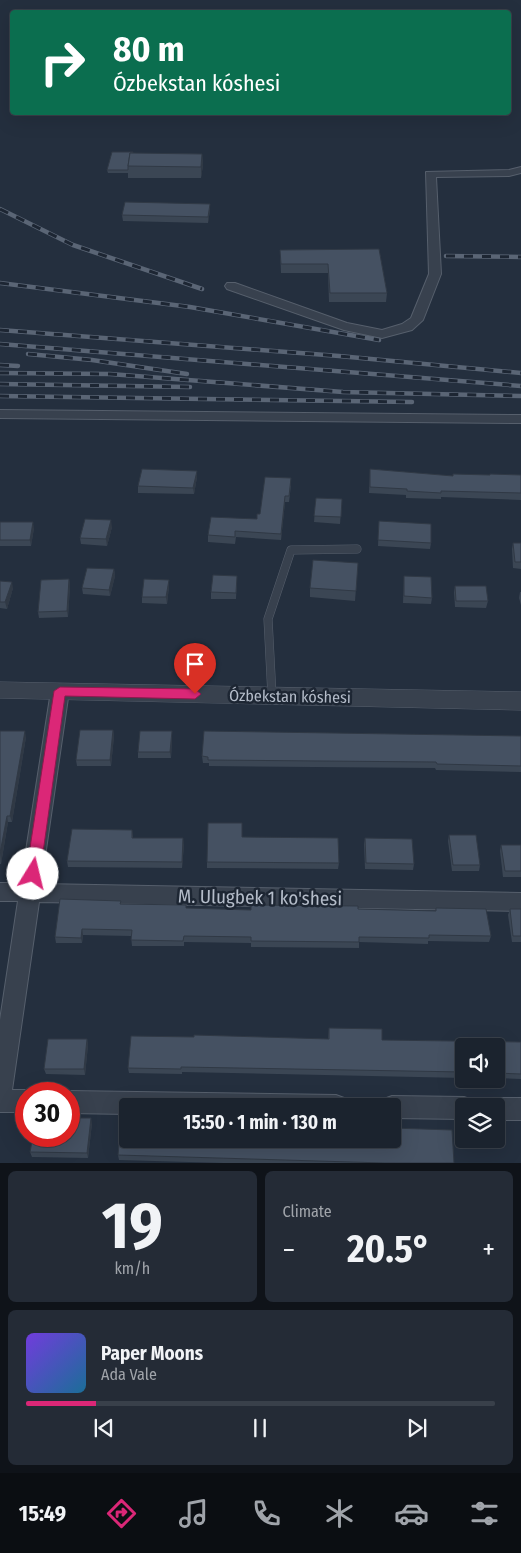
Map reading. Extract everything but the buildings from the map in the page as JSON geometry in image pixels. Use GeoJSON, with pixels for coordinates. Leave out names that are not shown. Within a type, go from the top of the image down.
{"type":"FeatureCollection","features":[{"type":"Feature","properties":{"kind":"street"},"geometry":{"type":"LineString","coordinates":[[231,286],[344,326],[382,334],[406,327],[417,320],[435,274],[430,174],[509,173],[521,170]]}},
{"type":"Feature","properties":{"kind":"street"},"geometry":{"type":"LineString","coordinates":[[0,414],[521,418]]}},
{"type":"Feature","properties":{"kind":"street","name":"Ózbekstan kóshesi"},"geometry":{"type":"LineString","coordinates":[[0,690],[521,701]]}},
{"type":"Feature","properties":{"kind":"street"},"geometry":{"type":"LineString","coordinates":[[0,1093],[60,691]]}},
{"type":"Feature","properties":{"kind":"street","name":"M. Ulugbek 1 ko'shesi"},"geometry":{"type":"LineString","coordinates":[[0,892],[521,902]]}},
{"type":"Feature","properties":{"kind":"street"},"geometry":{"type":"LineString","coordinates":[[0,1101],[15,1102]]}},
{"type":"Feature","properties":{"kind":"street"},"geometry":{"type":"LineString","coordinates":[[80,1102],[119,1103]]}},
{"type":"Feature","properties":{"kind":"street"},"geometry":{"type":"LineString","coordinates":[[401,1107],[455,1108]]}},
{"type":"Feature","properties":{"kind":"street"},"geometry":{"type":"LineString","coordinates":[[505,1109],[521,1109]]}},
{"type":"Feature","properties":{"kind":"lane"},"geometry":{"type":"LineString","coordinates":[[272,696],[268,619],[292,550],[357,549]]}},
{"type":"Feature","properties":{"kind":"railway"},"geometry":{"type":"LineString","coordinates":[[0,209],[73,245],[202,289]]}},
{"type":"Feature","properties":{"kind":"railway"},"geometry":{"type":"LineString","coordinates":[[446,256],[521,257]]}},
{"type":"Feature","properties":{"kind":"railway"},"geometry":{"type":"LineString","coordinates":[[0,283],[190,307],[379,340]]}},
{"type":"Feature","properties":{"kind":"railway"},"geometry":{"type":"LineString","coordinates":[[0,330],[339,356],[521,373]]}},
{"type":"Feature","properties":{"kind":"railway"},"geometry":{"type":"LineString","coordinates":[[0,344],[521,386]]}},
{"type":"Feature","properties":{"kind":"railway"},"geometry":{"type":"LineString","coordinates":[[28,354],[92,360],[187,374]]}},
{"type":"Feature","properties":{"kind":"railway"},"geometry":{"type":"LineString","coordinates":[[0,365],[18,366]]}},
{"type":"Feature","properties":{"kind":"railway"},"geometry":{"type":"LineString","coordinates":[[0,373],[110,374],[343,392],[521,396]]}},
{"type":"Feature","properties":{"kind":"railway"},"geometry":{"type":"LineString","coordinates":[[0,384],[190,387]]}},
{"type":"Feature","properties":{"kind":"railway"},"geometry":{"type":"LineString","coordinates":[[0,396],[412,402]]}},
{"type":"Feature","properties":{"kind":"route"},"geometry":{"type":"LineString","coordinates":[[33,874],[60,691],[195,694]]}}]}
